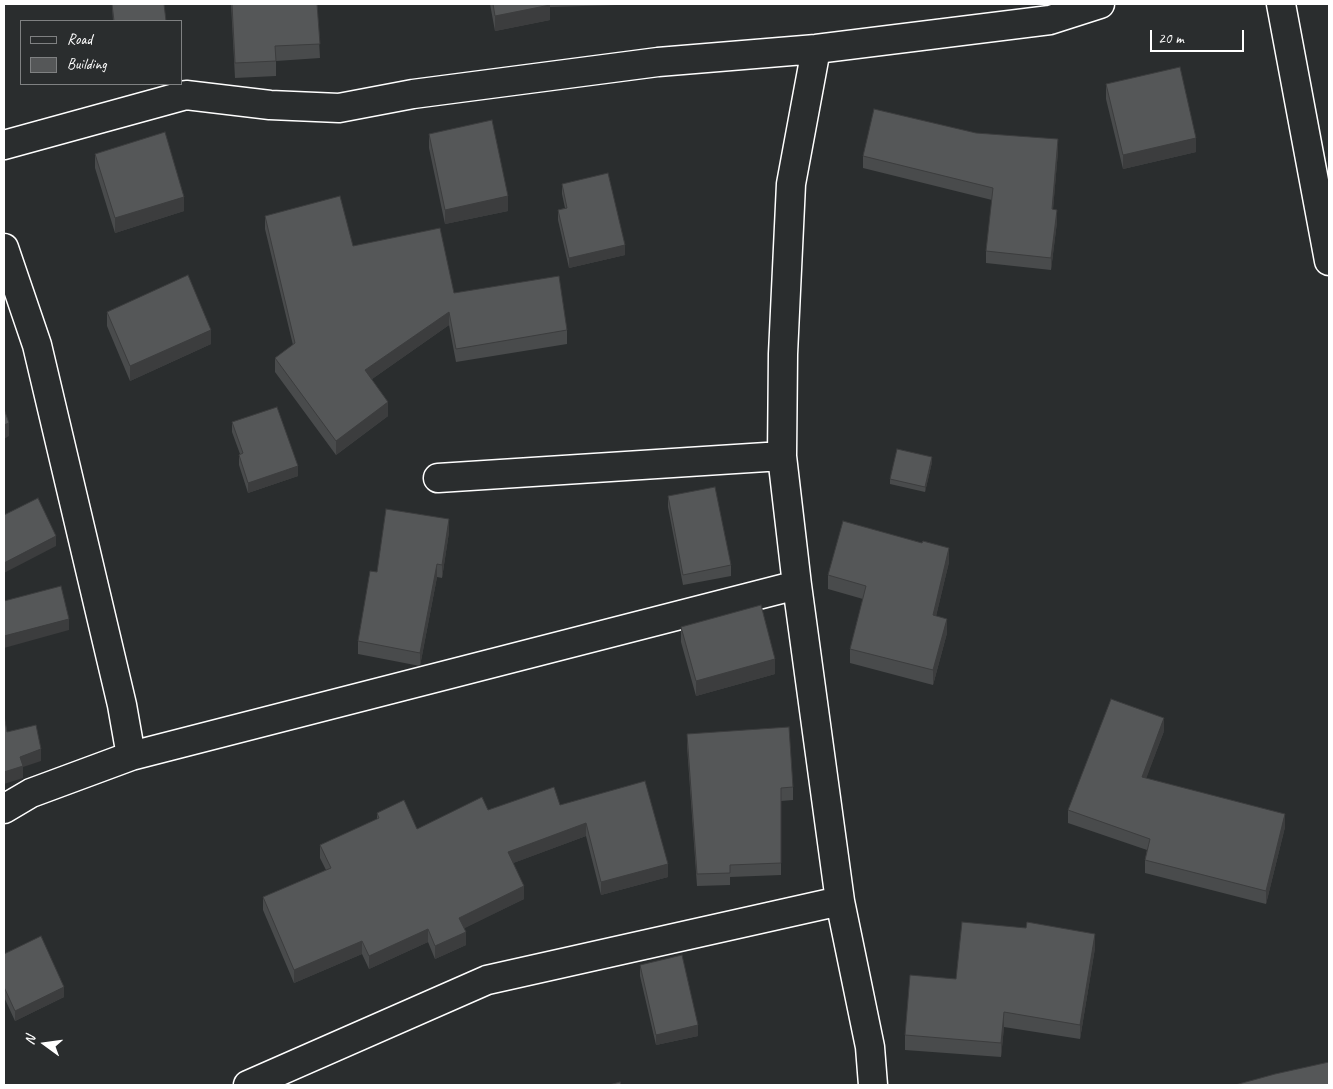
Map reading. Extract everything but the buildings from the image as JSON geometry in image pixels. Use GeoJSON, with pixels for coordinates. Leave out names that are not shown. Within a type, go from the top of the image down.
{"type":"FeatureCollection","features":[{"type":"Feature","properties":{"kind":"street"},"geometry":{"type":"LineString","coordinates":[[4,145],[186,96],[270,105],[339,108],[413,94],[658,62],[816,50],[1050,20],[1100,4]]}},
{"type":"Feature","properties":{"kind":"street"},"geometry":{"type":"LineString","coordinates":[[1281,4],[1329,260]]}},
{"type":"Feature","properties":{"kind":"street"},"geometry":{"type":"LineString","coordinates":[[816,50],[791,184],[783,354],[782,456],[797,585],[840,901],[870,1047],[874,1085]]}},
{"type":"Feature","properties":{"kind":"street"},"geometry":{"type":"LineString","coordinates":[[4,248],[37,345],[122,704],[131,756]]}},
{"type":"Feature","properties":{"kind":"street"},"geometry":{"type":"LineString","coordinates":[[438,478],[782,456]]}},
{"type":"Feature","properties":{"kind":"street"},"geometry":{"type":"LineString","coordinates":[[4,809],[30,793],[131,756],[797,585]]}},
{"type":"Feature","properties":{"kind":"street"},"geometry":{"type":"LineString","coordinates":[[248,1085],[486,980],[840,901]]}}]}
